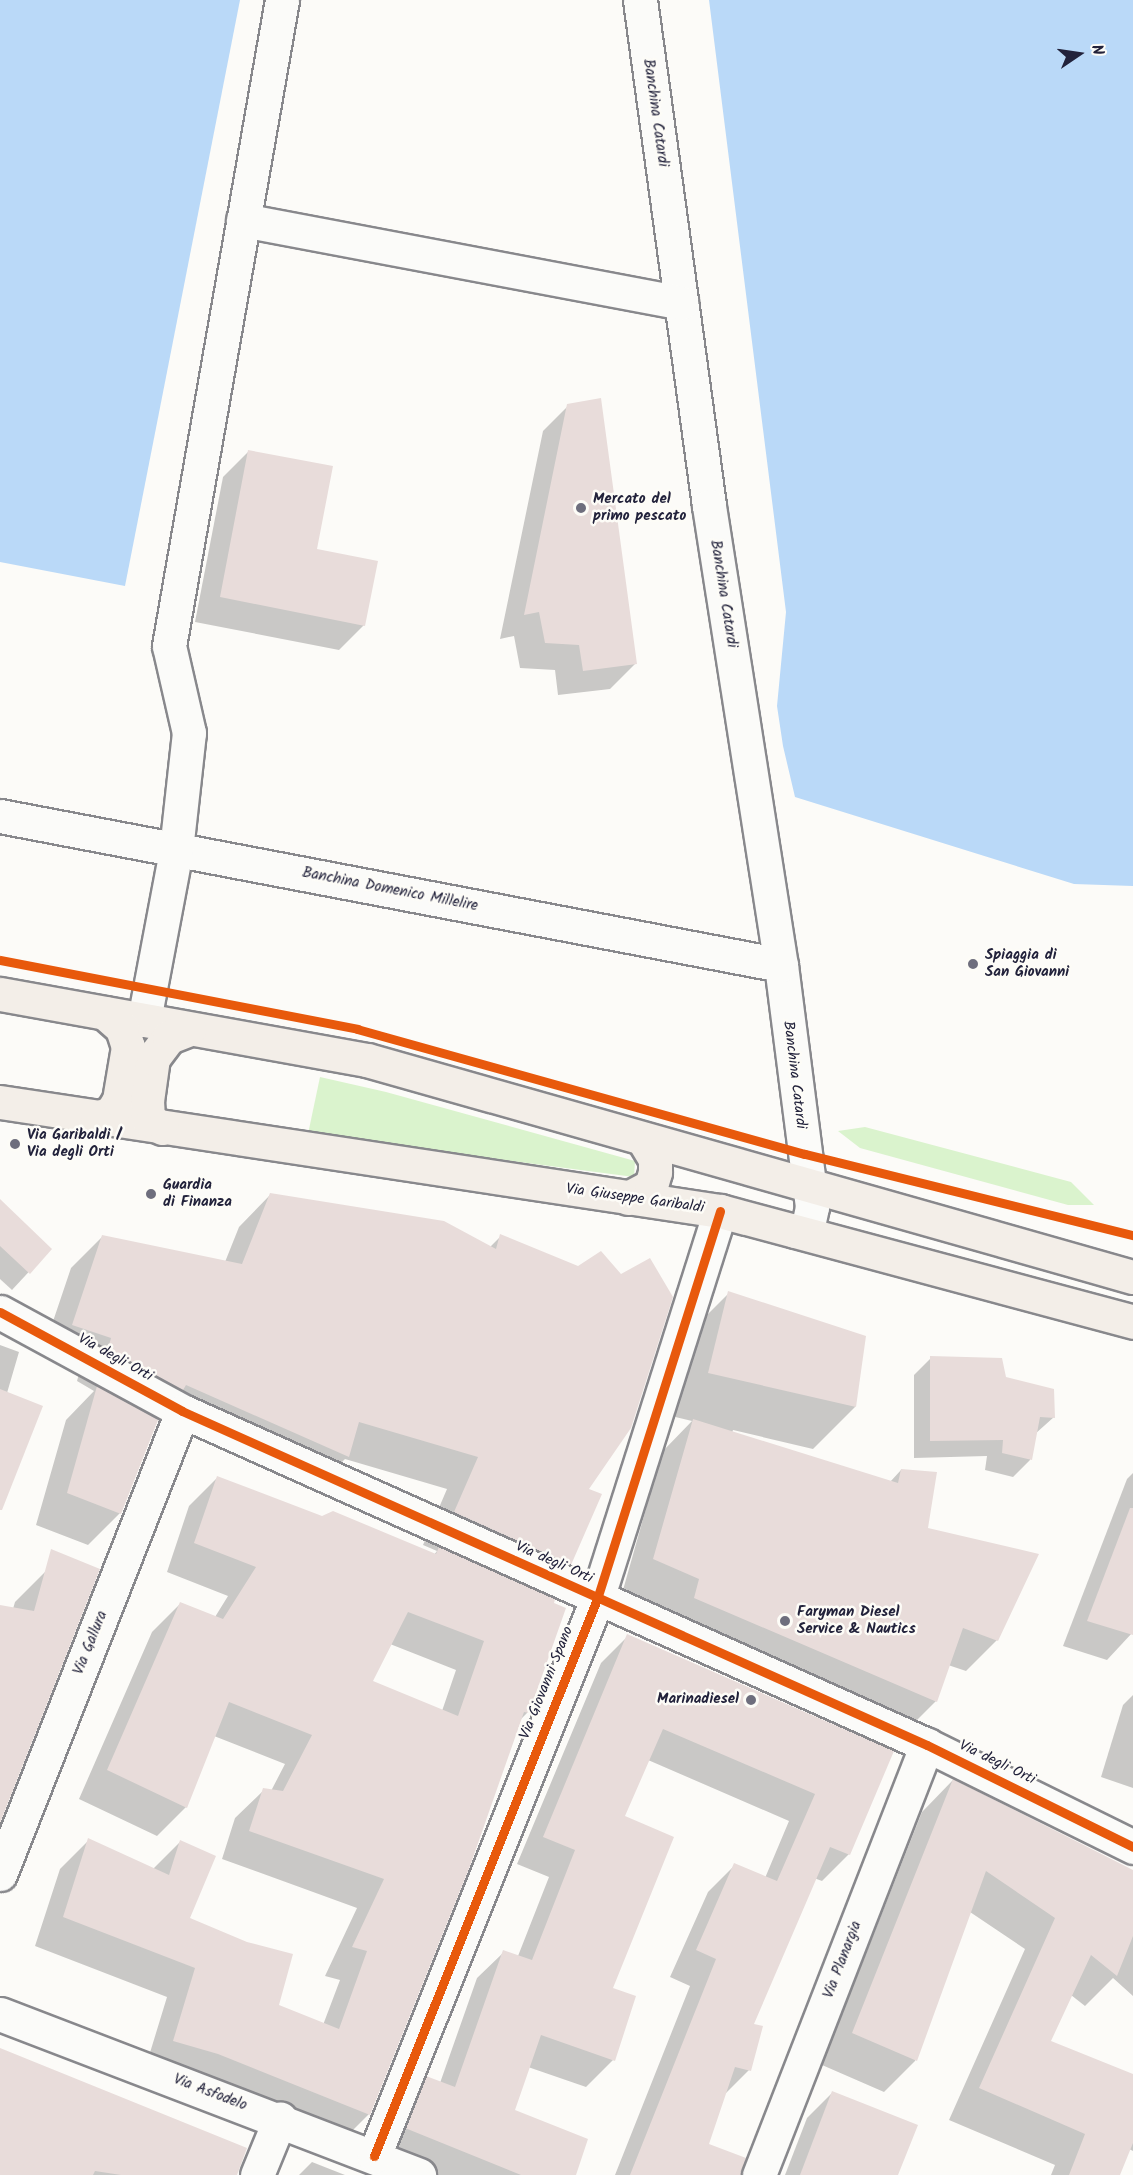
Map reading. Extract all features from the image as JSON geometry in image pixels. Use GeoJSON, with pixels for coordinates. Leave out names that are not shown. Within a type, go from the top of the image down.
{"type":"FeatureCollection","features":[{"type":"Feature","properties":{"kind":"main road"},"geometry":{"type":"LineString","coordinates":[[0,994],[367,1060],[1133,1277]]}},
{"type":"Feature","properties":{"kind":"main road"},"geometry":{"type":"LineString","coordinates":[[97,1118],[111,1113],[119,1100],[128,1047],[122,1028],[105,1013]]}},
{"type":"Feature","properties":{"kind":"main road"},"geometry":{"type":"LineString","coordinates":[[162,1128],[148,1119],[147,1101],[153,1058],[169,1037],[190,1029]]}},
{"type":"Feature","properties":{"kind":"main road","name":"Via Giuseppe Garibaldi"},"geometry":{"type":"LineString","coordinates":[[0,1102],[720,1211],[1133,1322]]}},
{"type":"Feature","properties":{"kind":"main road"},"geometry":{"type":"LineString","coordinates":[[628,1198],[651,1186],[655,1172],[655,1159],[643,1139]]}},
{"type":"Feature","properties":{"kind":"street"},"geometry":{"type":"LineString","coordinates":[[144,1020],[176,850],[189,733],[169,646],[282,0]]}},
{"type":"Feature","properties":{"kind":"street","name":"Banchina Catardi"},"geometry":{"type":"LineString","coordinates":[[640,0],[709,506],[781,965],[809,1187],[812,1213],[808,1226],[795,1231]]}},
{"type":"Feature","properties":{"kind":"street"},"geometry":{"type":"LineString","coordinates":[[243,220],[681,303]]}},
{"type":"Feature","properties":{"kind":"street","name":"Banchina Domenico Millelire"},"geometry":{"type":"LineString","coordinates":[[0,816],[781,965]]}},
{"type":"Feature","properties":{"kind":"street","name":"Via Giovanni Spano"},"geometry":{"type":"LineString","coordinates":[[374,2156],[597,1599],[720,1211]]}},
{"type":"Feature","properties":{"kind":"street","name":"Via degli Orti"},"geometry":{"type":"LineString","coordinates":[[0,1312],[182,1411],[927,1745],[1133,1847]]}},
{"type":"Feature","properties":{"kind":"street","name":"Via Gallura"},"geometry":{"type":"LineString","coordinates":[[0,1874],[182,1411]]}},
{"type":"Feature","properties":{"kind":"street","name":"Via Planargia"},"geometry":{"type":"LineString","coordinates":[[759,2175],[927,1745]]}},
{"type":"Feature","properties":{"kind":"street","name":"Via Asfodelo"},"geometry":{"type":"LineString","coordinates":[[0,2014],[280,2119],[419,2175]]}},
{"type":"Feature","properties":{"kind":"street"},"geometry":{"type":"LineString","coordinates":[[257,2175],[280,2119]]}},
{"type":"Feature","properties":{"kind":"green space"},"geometry":{"type":"Polygon","coordinates":[[[320,1077],[386,1092],[635,1161],[634,1177],[308,1134],[320,1077]]]}},
{"type":"Feature","properties":{"kind":"green space"},"geometry":{"type":"Polygon","coordinates":[[[865,1127],[1071,1182],[1094,1205],[1068,1205],[860,1148],[838,1131],[865,1127]]]}},
{"type":"Feature","properties":{"kind":"water"},"geometry":{"type":"Polygon","coordinates":[[[0,0],[240,0],[125,586],[0,562],[0,0]]]}},
{"type":"Feature","properties":{"kind":"water"},"geometry":{"type":"Polygon","coordinates":[[[709,0],[1133,0],[1133,886],[1074,884],[795,797],[783,746],[777,706],[786,612],[709,0]]]}},
{"type":"Feature","properties":{"kind":"building","name":"Mercato del primo pescato"},"geometry":{"type":"Polygon","coordinates":[[[601,398],[637,664],[583,671],[579,645],[545,643],[539,612],[524,615],[567,404],[601,398]]]}},
{"type":"Feature","properties":{"kind":"building"},"geometry":{"type":"Polygon","coordinates":[[[248,450],[333,466],[317,549],[378,561],[365,626],[220,597],[248,450]]]}},
{"type":"Feature","properties":{"kind":"building"},"geometry":{"type":"Polygon","coordinates":[[[270,1193],[444,1221],[496,1249],[500,1234],[578,1266],[601,1251],[621,1274],[650,1258],[673,1297],[631,1428],[589,1489],[602,1494],[571,1565],[454,1512],[478,1457],[359,1422],[349,1457],[186,1385],[183,1390],[108,1349],[111,1338],[72,1325],[102,1235],[242,1264],[270,1193]]]}},
{"type":"Feature","properties":{"kind":"building"},"geometry":{"type":"Polygon","coordinates":[[[0,1199],[52,1249],[30,1274],[0,1246],[0,1199]]]}},
{"type":"Feature","properties":{"kind":"building"},"geometry":{"type":"Polygon","coordinates":[[[728,1291],[866,1336],[856,1407],[708,1373],[728,1291]]]}},
{"type":"Feature","properties":{"kind":"building"},"geometry":{"type":"Polygon","coordinates":[[[930,1356],[1002,1358],[1006,1377],[1054,1389],[1055,1418],[1040,1417],[1032,1460],[1002,1453],[1003,1440],[930,1441],[930,1356]]]}},
{"type":"Feature","properties":{"kind":"building"},"geometry":{"type":"Polygon","coordinates":[[[97,1386],[158,1420],[121,1514],[67,1493],[97,1386]]]}},
{"type":"Feature","properties":{"kind":"building"},"geometry":{"type":"Polygon","coordinates":[[[0,1389],[43,1406],[2,1510],[0,1510],[0,1389]]]}},
{"type":"Feature","properties":{"kind":"building"},"geometry":{"type":"Polygon","coordinates":[[[693,1419],[898,1483],[901,1469],[937,1472],[928,1528],[1039,1554],[998,1641],[963,1628],[937,1702],[694,1598],[699,1579],[653,1559],[693,1419]]]}},
{"type":"Feature","properties":{"kind":"building"},"geometry":{"type":"Polygon","coordinates":[[[217,1476],[322,1516],[333,1511],[436,1554],[439,1547],[555,1599],[554,1603],[566,1608],[529,1713],[524,1712],[470,1866],[370,2115],[218,2054],[173,2041],[195,1968],[63,1917],[88,1838],[169,1875],[180,1840],[216,1856],[190,1918],[247,1942],[293,1954],[279,2005],[339,2029],[367,1951],[352,1947],[384,1879],[249,1831],[263,1788],[283,1791],[312,1735],[229,1702],[187,1808],[107,1770],[180,1602],[223,1619],[256,1567],[194,1543],[217,1476]],[[408,1612],[373,1681],[458,1716],[484,1641],[408,1612]]]}},
{"type":"Feature","properties":{"kind":"building"},"geometry":{"type":"Polygon","coordinates":[[[1130,1508],[1133,1508],[1133,1635],[1087,1621],[1130,1508]]]}},
{"type":"Feature","properties":{"kind":"building"},"geometry":{"type":"Polygon","coordinates":[[[51,1549],[100,1569],[0,1823],[0,1605],[34,1611],[51,1549]]]}},
{"type":"Feature","properties":{"kind":"building"},"geometry":{"type":"Polygon","coordinates":[[[627,1634],[894,1751],[850,1855],[830,1847],[754,2024],[763,2026],[751,2071],[735,2067],[709,2144],[746,2158],[741,2175],[630,2175],[716,1959],[696,1950],[734,1863],[777,1881],[815,1794],[663,1729],[625,1816],[674,1837],[613,1988],[636,1996],[615,2061],[541,2035],[515,2110],[588,2139],[576,2175],[521,2175],[405,2128],[426,2076],[455,2087],[503,1950],[532,1960],[575,1850],[543,1837],[627,1634]]]}},
{"type":"Feature","properties":{"kind":"building"},"geometry":{"type":"Polygon","coordinates":[[[953,1779],[1133,1870],[1133,1936],[1117,1976],[1091,1955],[1051,2041],[1133,2074],[1133,2143],[1120,2175],[1069,2175],[1085,2134],[979,2088],[1055,1918],[986,1871],[917,2061],[852,2033],[953,1779]]]}},
{"type":"Feature","properties":{"kind":"building"},"geometry":{"type":"Polygon","coordinates":[[[0,2048],[247,2148],[237,2175],[121,2175],[95,2171],[93,2175],[0,2175],[0,2048]]]}},
{"type":"Feature","properties":{"kind":"building"},"geometry":{"type":"Polygon","coordinates":[[[832,2091],[918,2125],[898,2175],[800,2175],[832,2091]]]}},
{"type":"Feature","properties":{"kind":"cycle path"},"geometry":{"type":"LineString","coordinates":[[0,960],[357,1029],[805,1154],[1133,1235]]}},
{"type":"Feature","properties":{"kind":"cycle path"},"geometry":{"type":"LineString","coordinates":[[374,2156],[597,1599],[720,1211]]}},
{"type":"Feature","properties":{"kind":"cycle path"},"geometry":{"type":"LineString","coordinates":[[0,1312],[182,1411],[927,1745],[1133,1847]]}},
{"type":"Feature","properties":{"kind":"place","name":"Mercato del primo pescato"},"geometry":{"type":"Point","coordinates":[581,508]}},
{"type":"Feature","properties":{"kind":"place","name":"Spiaggia di San Giovanni"},"geometry":{"type":"Point","coordinates":[973,964]}},
{"type":"Feature","properties":{"kind":"place","name":"Via Garibaldi / Via degli Orti"},"geometry":{"type":"Point","coordinates":[15,1144]}},
{"type":"Feature","properties":{"kind":"place","name":"Guardia di Finanza"},"geometry":{"type":"Point","coordinates":[151,1194]}},
{"type":"Feature","properties":{"kind":"place","name":"Faryman Diesel Service & Nautics"},"geometry":{"type":"Point","coordinates":[785,1621]}},
{"type":"Feature","properties":{"kind":"place","name":"Marinadiesel"},"geometry":{"type":"Point","coordinates":[751,1700]}}]}
